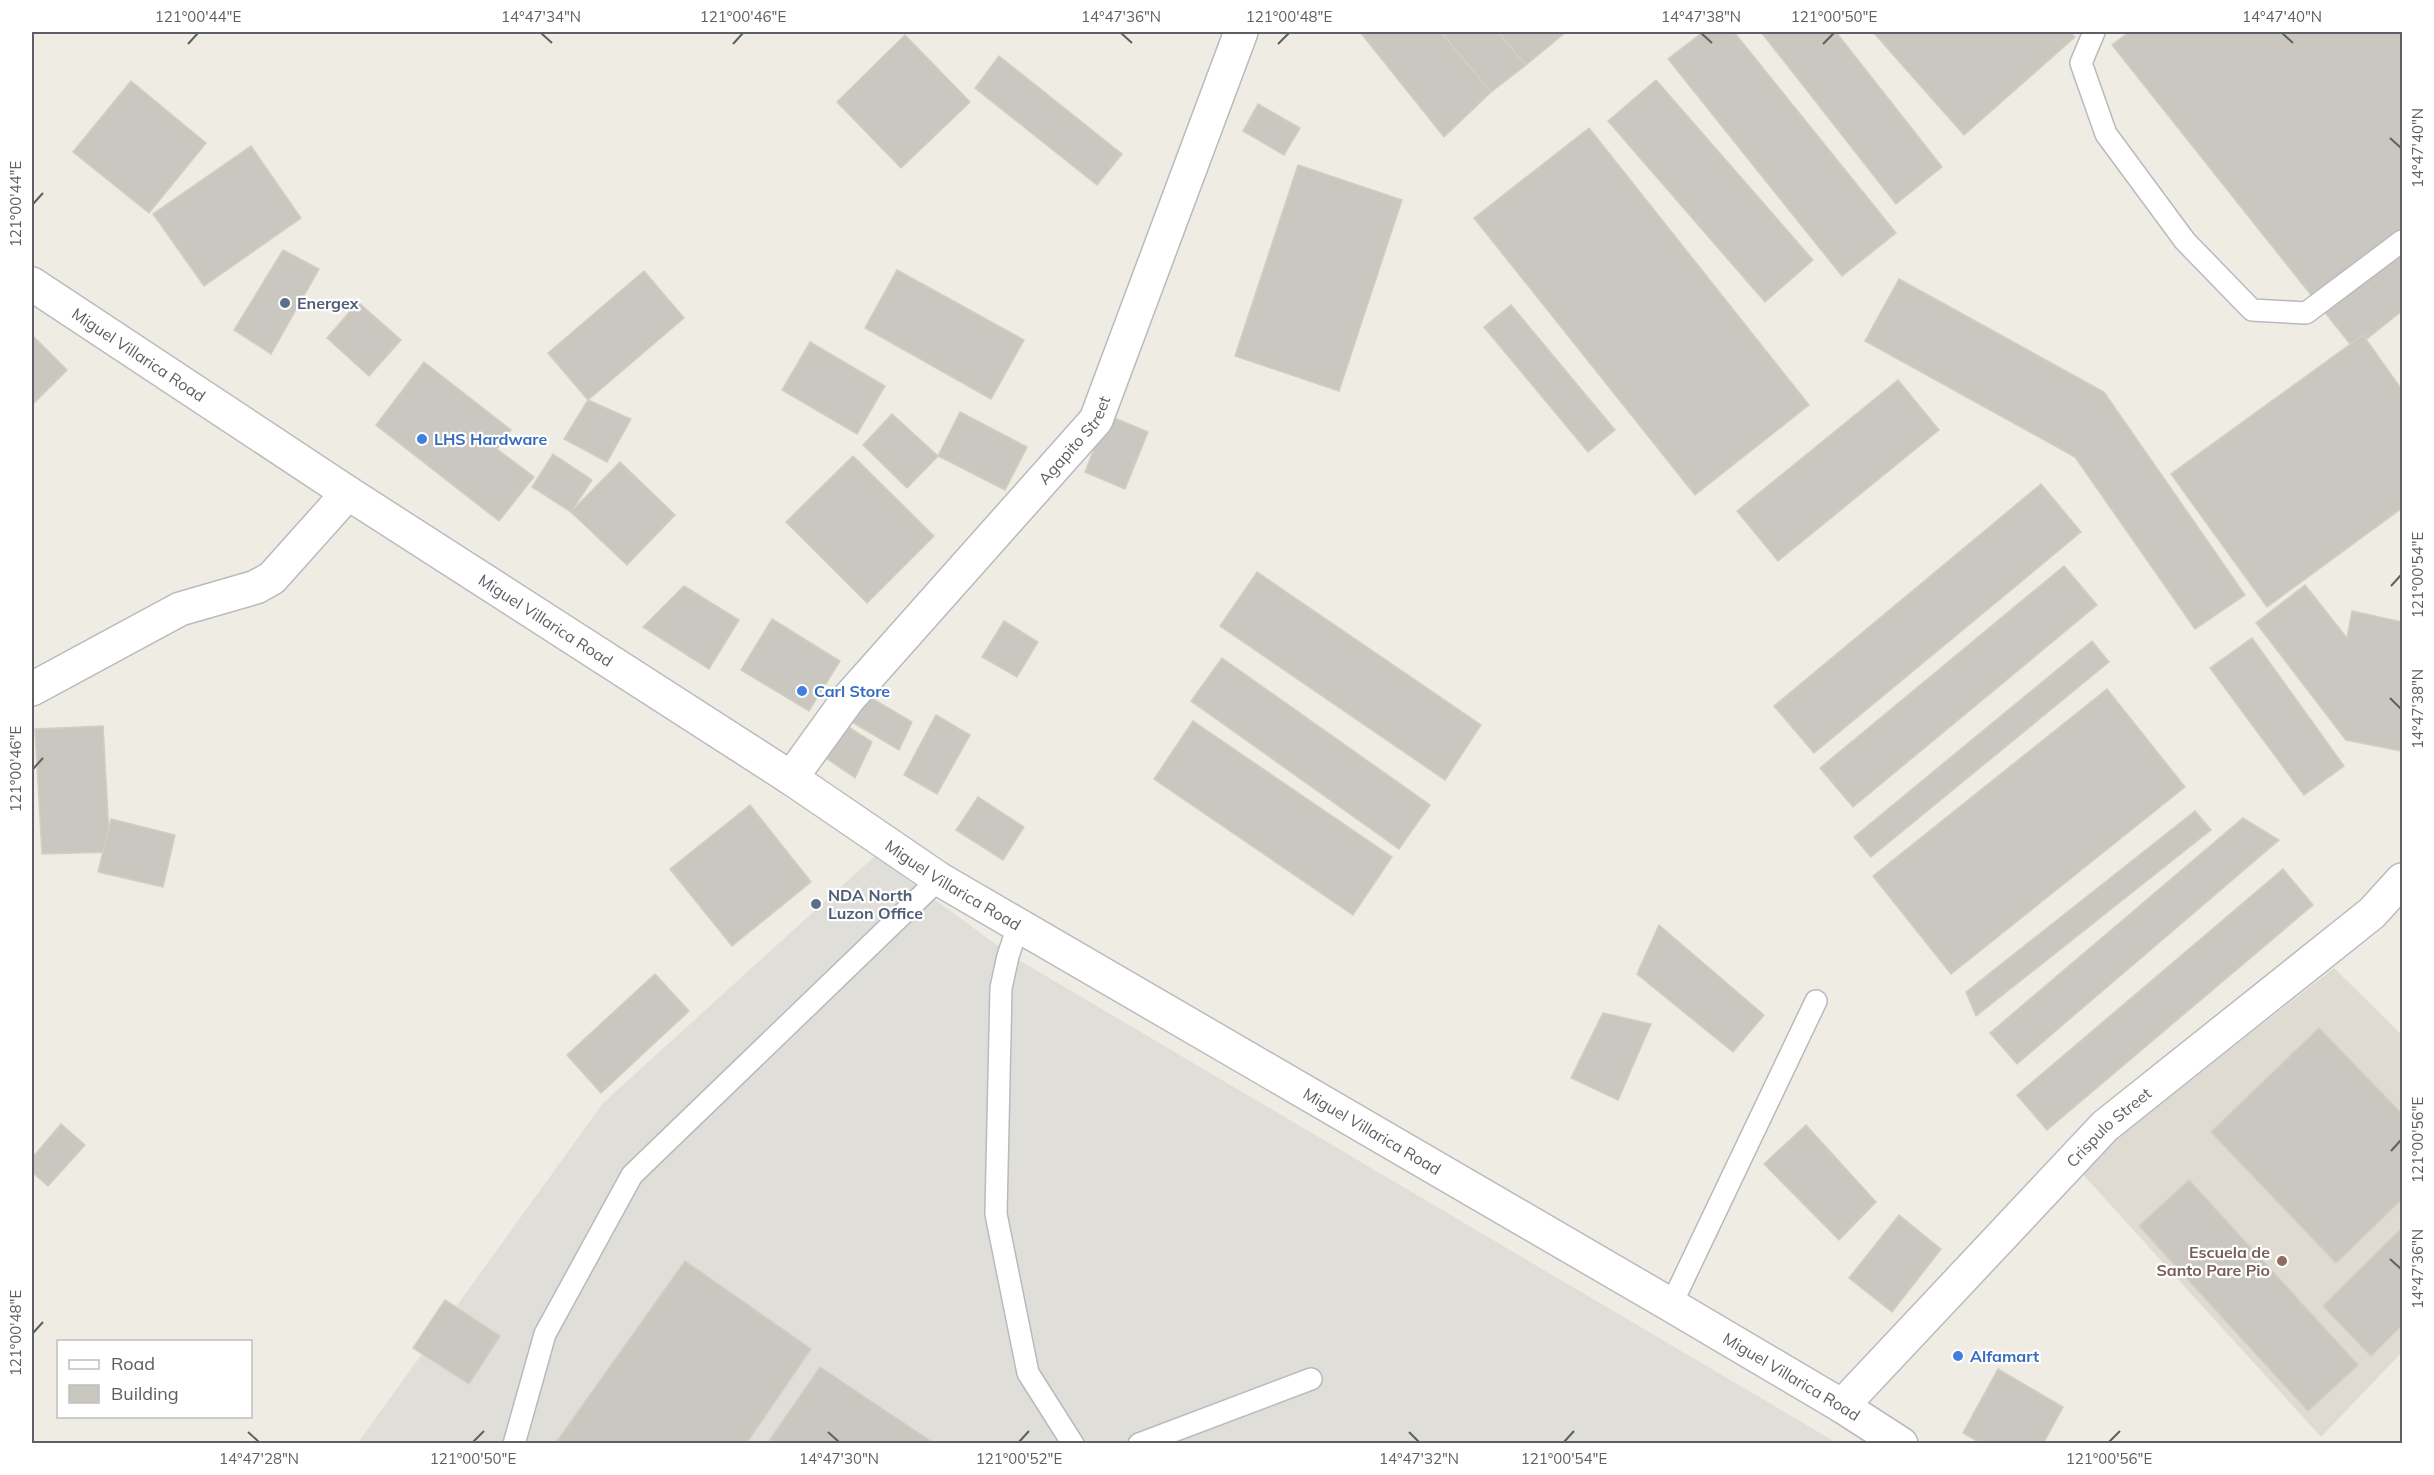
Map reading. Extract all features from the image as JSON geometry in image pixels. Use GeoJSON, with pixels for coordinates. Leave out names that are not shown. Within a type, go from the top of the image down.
{"type":"FeatureCollection","features":[{"type":"Feature","properties":{"kind":"main road","name":"Agapito Street"},"geometry":{"type":"LineString","coordinates":[[791,778],[848,699],[1096,420],[1241,32]]}},
{"type":"Feature","properties":{"kind":"main road","name":"Miguel Villarica Road"},"geometry":{"type":"LineString","coordinates":[[32,284],[348,493],[791,778],[939,879],[1671,1305],[1901,1443]]}},
{"type":"Feature","properties":{"kind":"main road"},"geometry":{"type":"LineString","coordinates":[[32,689],[180,609],[256,587],[272,578],[348,493]]}},
{"type":"Feature","properties":{"kind":"main road","name":"Crispulo Street"},"geometry":{"type":"LineString","coordinates":[[1842,1406],[2105,1126],[2372,913],[2403,880]]}},
{"type":"Feature","properties":{"kind":"lane"},"geometry":{"type":"LineString","coordinates":[[2094,32],[2081,63],[2106,134],[2185,241],[2252,310],[2306,313],[2403,241]]}},
{"type":"Feature","properties":{"kind":"lane"},"geometry":{"type":"LineString","coordinates":[[514,1443],[545,1334],[632,1174],[939,879]]}},
{"type":"Feature","properties":{"kind":"lane"},"geometry":{"type":"LineString","coordinates":[[1018,926],[1001,988],[996,1214],[1028,1373],[1073,1443]]}},
{"type":"Feature","properties":{"kind":"lane"},"geometry":{"type":"LineString","coordinates":[[1671,1305],[1816,1001]]}},
{"type":"Feature","properties":{"kind":"lane"},"geometry":{"type":"LineString","coordinates":[[1139,1443],[1311,1379]]}},
{"type":"Feature","properties":{"kind":"shaded area"},"geometry":{"type":"Polygon","coordinates":[[[875,856],[1012,956],[1837,1443],[357,1444],[603,1103],[875,856]]]}},
{"type":"Feature","properties":{"kind":"shaded area","name":"Escuela de Santo Pare Pio"},"geometry":{"type":"Polygon","coordinates":[[[2334,968],[2402,1035],[2402,1352],[2321,1437],[2078,1169],[2334,968]]]}},
{"type":"Feature","properties":{"kind":"building"},"geometry":{"type":"Polygon","coordinates":[[[1360,32],[1441,32],[1491,92],[1444,137],[1360,32]]]}},
{"type":"Feature","properties":{"kind":"building"},"geometry":{"type":"Polygon","coordinates":[[[1441,32],[1498,32],[1526,65],[1491,92],[1441,32]]]}},
{"type":"Feature","properties":{"kind":"building"},"geometry":{"type":"Polygon","coordinates":[[[1498,32],[1566,32],[1526,65],[1498,32]]]}},
{"type":"Feature","properties":{"kind":"building"},"geometry":{"type":"Polygon","coordinates":[[[1703,32],[1734,32],[1896,233],[1842,276],[1668,59],[1703,32]]]}},
{"type":"Feature","properties":{"kind":"building"},"geometry":{"type":"Polygon","coordinates":[[[1761,32],[1836,32],[1942,167],[1896,204],[1761,32]]]}},
{"type":"Feature","properties":{"kind":"building"},"geometry":{"type":"Polygon","coordinates":[[[1873,32],[2070,32],[2075,37],[1964,135],[1873,32]]]}},
{"type":"Feature","properties":{"kind":"building"},"geometry":{"type":"Polygon","coordinates":[[[2129,32],[2402,32],[2402,311],[2354,349],[2112,45],[2129,32]]]}},
{"type":"Feature","properties":{"kind":"building"},"geometry":{"type":"Polygon","coordinates":[[[905,35],[970,102],[901,168],[837,102],[905,35]]]}},
{"type":"Feature","properties":{"kind":"building"},"geometry":{"type":"Polygon","coordinates":[[[999,56],[1122,154],[1097,185],[975,88],[999,56]]]}},
{"type":"Feature","properties":{"kind":"building"},"geometry":{"type":"Polygon","coordinates":[[[1656,80],[1813,260],[1765,302],[1608,121],[1656,80]]]}},
{"type":"Feature","properties":{"kind":"building"},"geometry":{"type":"Polygon","coordinates":[[[131,81],[206,143],[149,213],[73,152],[131,81]]]}},
{"type":"Feature","properties":{"kind":"building"},"geometry":{"type":"Polygon","coordinates":[[[1258,104],[1300,128],[1284,155],[1243,131],[1258,104]]]}},
{"type":"Feature","properties":{"kind":"building"},"geometry":{"type":"Polygon","coordinates":[[[1589,128],[1809,405],[1695,495],[1474,218],[1589,128]]]}},
{"type":"Feature","properties":{"kind":"building"},"geometry":{"type":"Polygon","coordinates":[[[251,146],[301,218],[204,286],[153,214],[251,146]]]}},
{"type":"Feature","properties":{"kind":"building"},"geometry":{"type":"Polygon","coordinates":[[[1298,165],[1402,200],[1339,391],[1235,356],[1298,165]]]}},
{"type":"Feature","properties":{"kind":"building"},"geometry":{"type":"Polygon","coordinates":[[[283,250],[319,269],[271,354],[234,330],[283,250]]]}},
{"type":"Feature","properties":{"kind":"building"},"geometry":{"type":"Polygon","coordinates":[[[897,270],[1024,340],[991,399],[865,328],[897,270]]]}},
{"type":"Feature","properties":{"kind":"building"},"geometry":{"type":"Polygon","coordinates":[[[644,271],[684,318],[588,400],[548,353],[644,271]]]}},
{"type":"Feature","properties":{"kind":"building"},"geometry":{"type":"Polygon","coordinates":[[[1899,279],[2104,392],[2245,595],[2195,629],[2075,457],[1865,341],[1899,279]]]}},
{"type":"Feature","properties":{"kind":"building"},"geometry":{"type":"Polygon","coordinates":[[[358,302],[401,340],[369,376],[327,338],[358,302]]]}},
{"type":"Feature","properties":{"kind":"building"},"geometry":{"type":"Polygon","coordinates":[[[1511,305],[1615,430],[1588,452],[1484,327],[1511,305]]]}},
{"type":"Feature","properties":{"kind":"building"},"geometry":{"type":"Polygon","coordinates":[[[32,335],[67,370],[32,405],[32,335]]]}},
{"type":"Feature","properties":{"kind":"building"},"geometry":{"type":"Polygon","coordinates":[[[2363,335],[2402,390],[2402,508],[2267,607],[2171,474],[2363,335]]]}},
{"type":"Feature","properties":{"kind":"building"},"geometry":{"type":"Polygon","coordinates":[[[810,342],[885,386],[857,434],[782,390],[810,342]]]}},
{"type":"Feature","properties":{"kind":"building"},"geometry":{"type":"Polygon","coordinates":[[[424,362],[511,430],[497,449],[534,477],[499,521],[376,425],[424,362]]]}},
{"type":"Feature","properties":{"kind":"building"},"geometry":{"type":"Polygon","coordinates":[[[1898,380],[1939,430],[1778,561],[1737,511],[1898,380]]]}},
{"type":"Feature","properties":{"kind":"building"},"geometry":{"type":"Polygon","coordinates":[[[588,400],[631,419],[607,462],[564,439],[588,400]]]}},
{"type":"Feature","properties":{"kind":"building"},"geometry":{"type":"Polygon","coordinates":[[[960,412],[1027,447],[1005,490],[938,456],[960,412]]]}},
{"type":"Feature","properties":{"kind":"building"},"geometry":{"type":"Polygon","coordinates":[[[892,414],[938,456],[907,488],[863,445],[892,414]]]}},
{"type":"Feature","properties":{"kind":"building"},"geometry":{"type":"Polygon","coordinates":[[[1107,415],[1148,432],[1125,489],[1085,472],[1107,415]]]}},
{"type":"Feature","properties":{"kind":"building"},"geometry":{"type":"Polygon","coordinates":[[[553,454],[592,480],[571,512],[532,487],[553,454]]]}},
{"type":"Feature","properties":{"kind":"building"},"geometry":{"type":"Polygon","coordinates":[[[853,456],[934,536],[867,603],[786,522],[853,456]]]}},
{"type":"Feature","properties":{"kind":"building"},"geometry":{"type":"Polygon","coordinates":[[[620,462],[675,515],[627,565],[571,512],[620,462]]]}},
{"type":"Feature","properties":{"kind":"building"},"geometry":{"type":"Polygon","coordinates":[[[2041,484],[2081,532],[1814,753],[1774,706],[2041,484]]]}},
{"type":"Feature","properties":{"kind":"building"},"geometry":{"type":"Polygon","coordinates":[[[2064,566],[2097,605],[1853,807],[1820,768],[2064,566]]]}},
{"type":"Feature","properties":{"kind":"building"},"geometry":{"type":"Polygon","coordinates":[[[1257,572],[1481,725],[1445,780],[1220,626],[1257,572]]]}},
{"type":"Feature","properties":{"kind":"building"},"geometry":{"type":"Polygon","coordinates":[[[2305,585],[2347,638],[2352,611],[2402,622],[2402,751],[2346,740],[2256,623],[2305,585]]]}},
{"type":"Feature","properties":{"kind":"building"},"geometry":{"type":"Polygon","coordinates":[[[684,586],[739,620],[709,669],[643,627],[684,586]]]}},
{"type":"Feature","properties":{"kind":"building"},"geometry":{"type":"Polygon","coordinates":[[[772,619],[840,661],[809,711],[741,670],[772,619]]]}},
{"type":"Feature","properties":{"kind":"building"},"geometry":{"type":"Polygon","coordinates":[[[1004,621],[1038,642],[1017,677],[982,657],[1004,621]]]}},
{"type":"Feature","properties":{"kind":"building"},"geometry":{"type":"Polygon","coordinates":[[[2252,638],[2344,766],[2304,795],[2210,668],[2252,638]]]}},
{"type":"Feature","properties":{"kind":"building"},"geometry":{"type":"Polygon","coordinates":[[[2092,641],[2109,662],[1871,857],[1854,837],[2092,641]]]}},
{"type":"Feature","properties":{"kind":"building"},"geometry":{"type":"Polygon","coordinates":[[[1222,658],[1430,805],[1399,849],[1191,701],[1222,658]]]}},
{"type":"Feature","properties":{"kind":"building"},"geometry":{"type":"Polygon","coordinates":[[[2107,689],[2185,787],[1951,974],[1873,876],[2107,689]]]}},
{"type":"Feature","properties":{"kind":"building"},"geometry":{"type":"Polygon","coordinates":[[[863,693],[912,722],[899,750],[850,721],[863,693]]]}},
{"type":"Feature","properties":{"kind":"building"},"geometry":{"type":"Polygon","coordinates":[[[936,715],[970,735],[937,794],[904,775],[936,715]]]}},
{"type":"Feature","properties":{"kind":"building"},"geometry":{"type":"Polygon","coordinates":[[[1193,721],[1392,857],[1353,915],[1154,779],[1193,721]]]}},
{"type":"Feature","properties":{"kind":"building"},"geometry":{"type":"Polygon","coordinates":[[[844,724],[872,742],[855,778],[823,756],[844,724]]]}},
{"type":"Feature","properties":{"kind":"building"},"geometry":{"type":"Polygon","coordinates":[[[103,726],[110,852],[42,854],[35,729],[103,726]]]}},
{"type":"Feature","properties":{"kind":"building"},"geometry":{"type":"Polygon","coordinates":[[[978,797],[1024,827],[1003,860],[956,830],[978,797]]]}},
{"type":"Feature","properties":{"kind":"building"},"geometry":{"type":"Polygon","coordinates":[[[750,805],[811,882],[732,946],[670,869],[750,805]]]}},
{"type":"Feature","properties":{"kind":"building"},"geometry":{"type":"Polygon","coordinates":[[[2195,811],[2211,830],[1976,1016],[1966,992],[2195,811]]]}},
{"type":"Feature","properties":{"kind":"building"},"geometry":{"type":"Polygon","coordinates":[[[2243,818],[2279,840],[2017,1064],[1990,1033],[2243,818]]]}},
{"type":"Feature","properties":{"kind":"building"},"geometry":{"type":"Polygon","coordinates":[[[111,819],[175,835],[163,887],[98,872],[111,819]]]}},
{"type":"Feature","properties":{"kind":"building"},"geometry":{"type":"Polygon","coordinates":[[[2283,869],[2313,905],[2047,1130],[2017,1095],[2283,869]]]}},
{"type":"Feature","properties":{"kind":"building"},"geometry":{"type":"Polygon","coordinates":[[[1659,925],[1764,1015],[1733,1052],[1637,974],[1659,925]]]}},
{"type":"Feature","properties":{"kind":"building"},"geometry":{"type":"Polygon","coordinates":[[[655,974],[689,1011],[601,1093],[567,1055],[655,974]]]}},
{"type":"Feature","properties":{"kind":"building"},"geometry":{"type":"Polygon","coordinates":[[[1603,1013],[1651,1024],[1618,1100],[1571,1078],[1603,1013]]]}},
{"type":"Feature","properties":{"kind":"building"},"geometry":{"type":"Polygon","coordinates":[[[2319,1028],[2402,1114],[2402,1199],[2336,1263],[2211,1132],[2319,1028]]]}},
{"type":"Feature","properties":{"kind":"building"},"geometry":{"type":"Polygon","coordinates":[[[61,1124],[85,1145],[48,1186],[32,1172],[32,1158],[61,1124]]]}},
{"type":"Feature","properties":{"kind":"building"},"geometry":{"type":"Polygon","coordinates":[[[1806,1125],[1876,1202],[1839,1240],[1764,1164],[1806,1125]]]}},
{"type":"Feature","properties":{"kind":"building"},"geometry":{"type":"Polygon","coordinates":[[[2189,1180],[2358,1365],[2308,1411],[2139,1226],[2189,1180]]]}},
{"type":"Feature","properties":{"kind":"building"},"geometry":{"type":"Polygon","coordinates":[[[1899,1215],[1941,1249],[1892,1312],[1849,1278],[1899,1215]]]}},
{"type":"Feature","properties":{"kind":"building"},"geometry":{"type":"Polygon","coordinates":[[[2402,1228],[2402,1325],[2371,1356],[2323,1306],[2402,1228]]]}},
{"type":"Feature","properties":{"kind":"building"},"geometry":{"type":"Polygon","coordinates":[[[685,1261],[811,1349],[746,1444],[555,1444],[685,1261]]]}},
{"type":"Feature","properties":{"kind":"building"},"geometry":{"type":"Polygon","coordinates":[[[445,1300],[500,1336],[469,1384],[413,1348],[445,1300]]]}},
{"type":"Feature","properties":{"kind":"building"},"geometry":{"type":"Polygon","coordinates":[[[820,1367],[935,1444],[767,1444],[820,1367]]]}},
{"type":"Feature","properties":{"kind":"building"},"geometry":{"type":"Polygon","coordinates":[[[1998,1369],[2063,1407],[2043,1444],[1982,1444],[1963,1433],[1998,1369]]]}},
{"type":"Feature","properties":{"kind":"place","name":"Energex"},"geometry":{"type":"Point","coordinates":[285,303]}},
{"type":"Feature","properties":{"kind":"place","name":"LHS Hardware"},"geometry":{"type":"Point","coordinates":[422,439]}},
{"type":"Feature","properties":{"kind":"place","name":"Carl Store"},"geometry":{"type":"Point","coordinates":[802,691]}},
{"type":"Feature","properties":{"kind":"place","name":"NDA North Luzon Office"},"geometry":{"type":"Point","coordinates":[816,904]}},
{"type":"Feature","properties":{"kind":"place","name":"Escuela de Santo Pare Pio"},"geometry":{"type":"Point","coordinates":[2282,1261]}},
{"type":"Feature","properties":{"kind":"place","name":"Alfamart"},"geometry":{"type":"Point","coordinates":[1958,1356]}}]}
